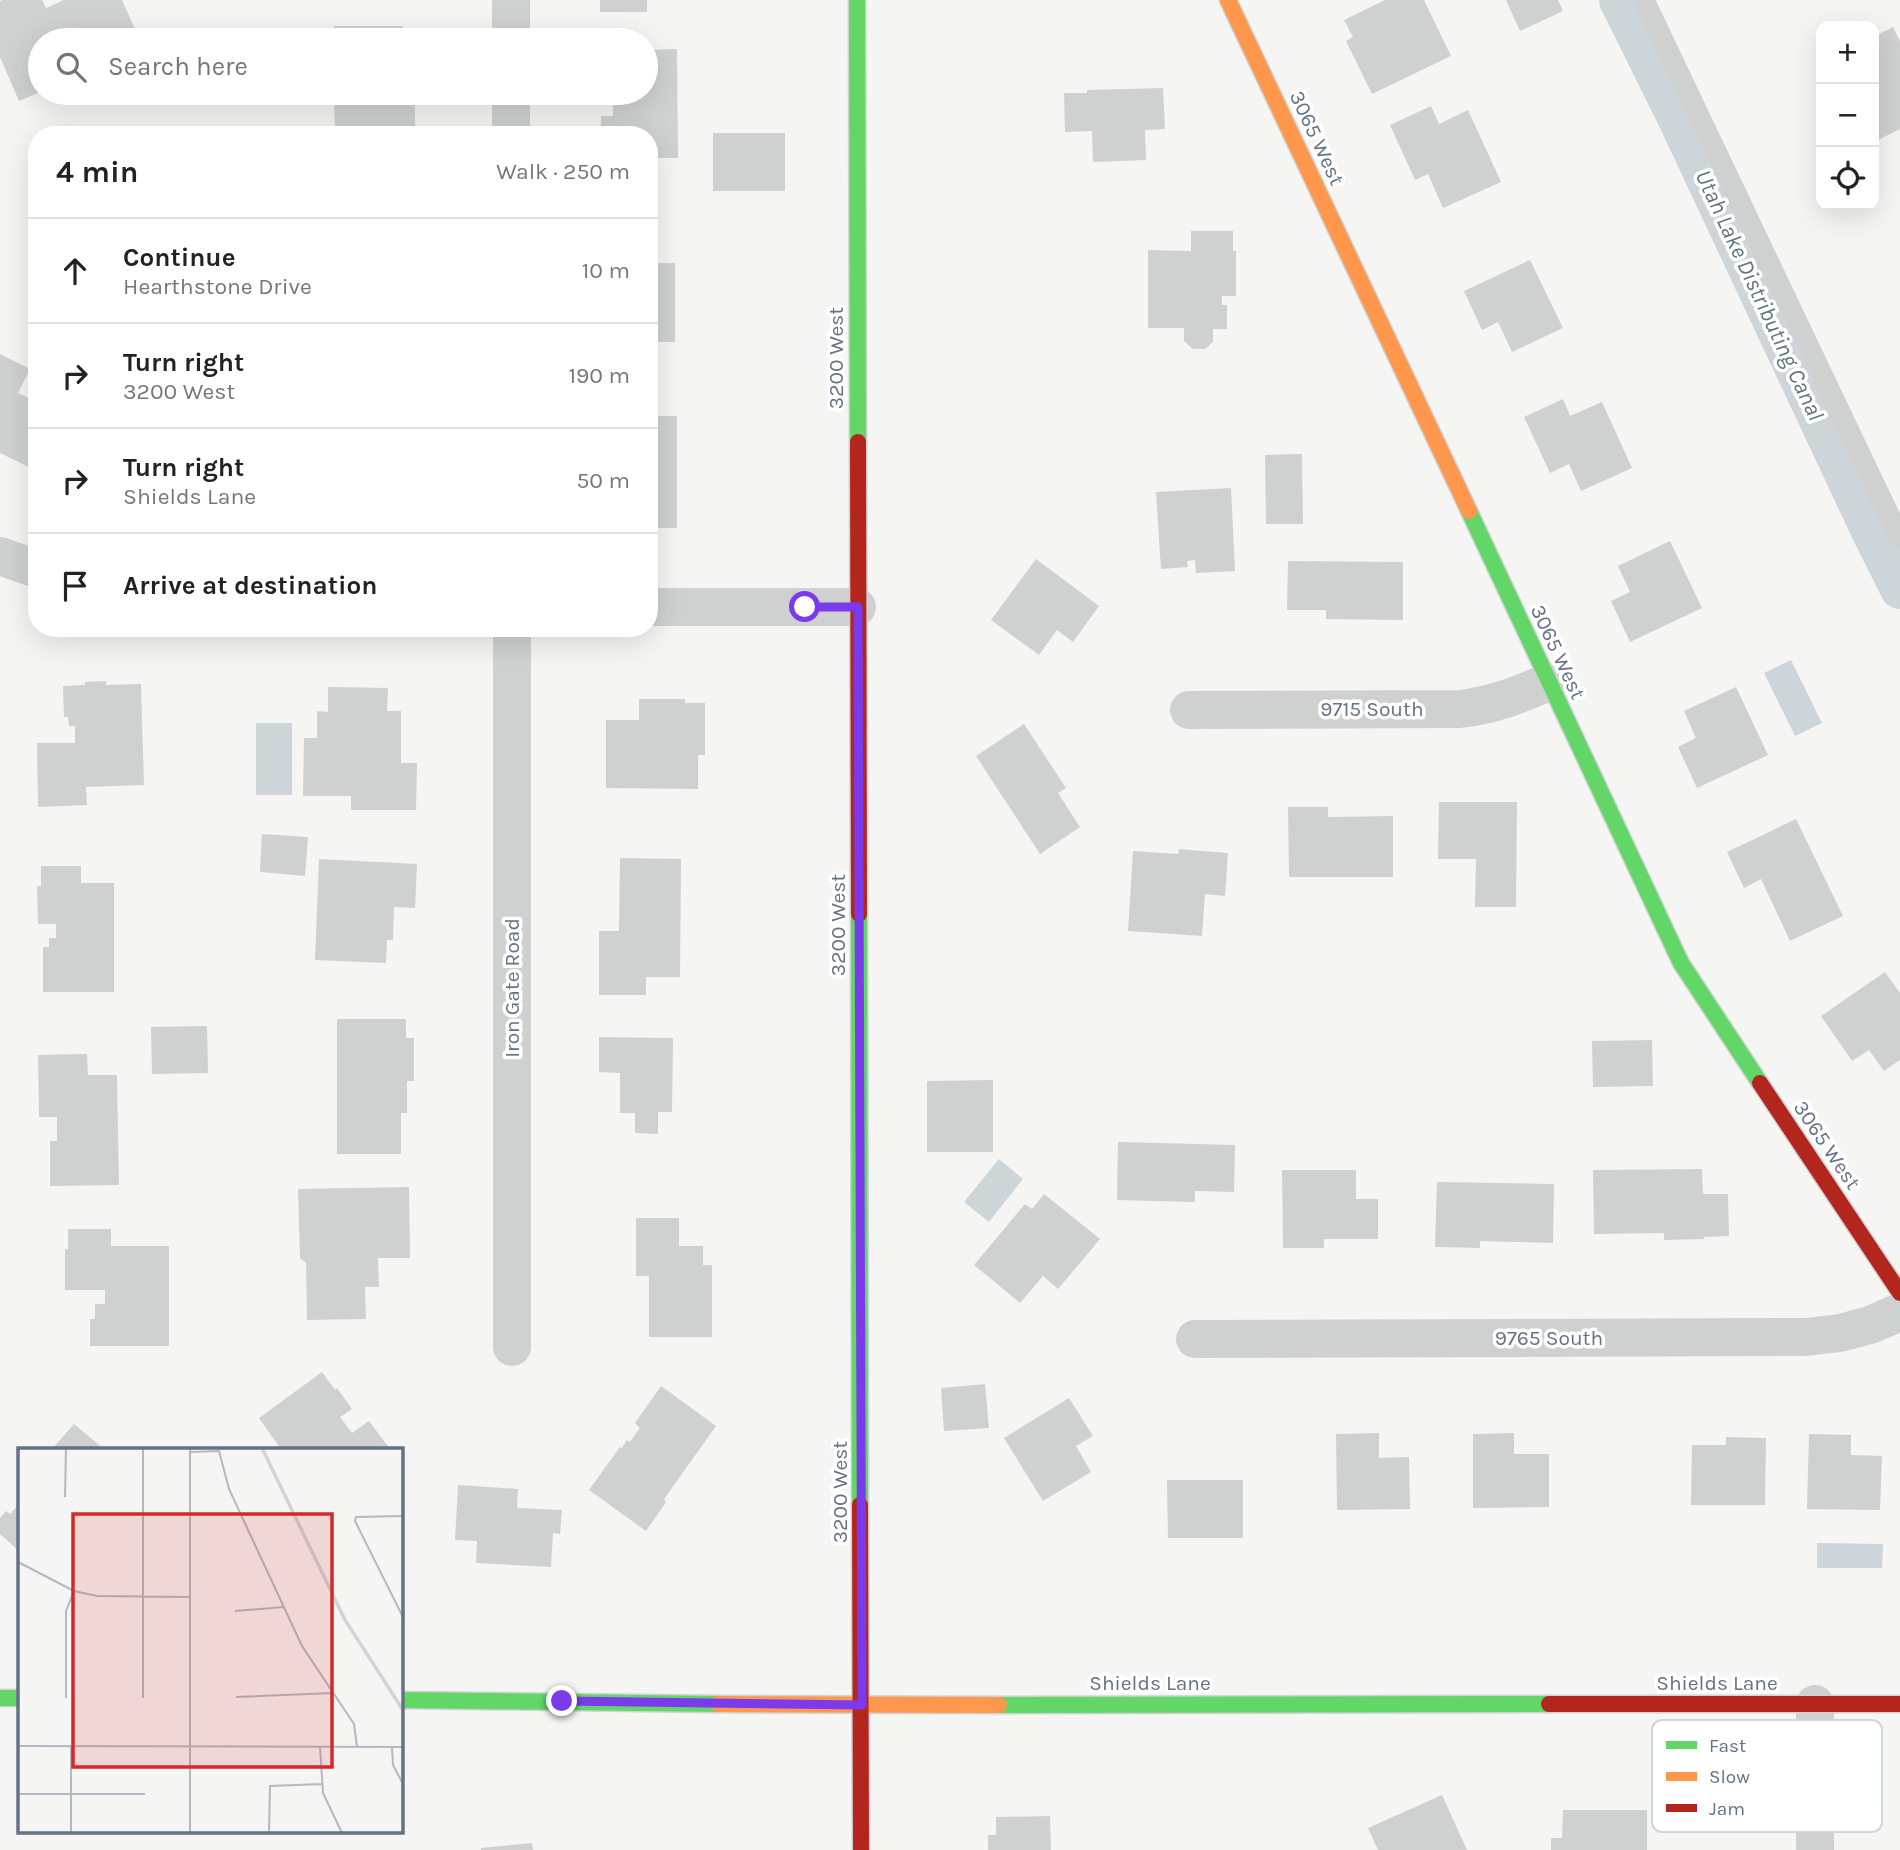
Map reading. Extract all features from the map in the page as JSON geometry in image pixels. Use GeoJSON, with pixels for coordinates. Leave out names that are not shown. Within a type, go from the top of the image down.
{"type":"FeatureCollection","features":[{"type":"Feature","properties":{"kind":"street"},"geometry":{"type":"LineString","coordinates":[[510,0],[511,28]]}},
{"type":"Feature","properties":{"kind":"street","name":"3200 West"},"geometry":{"type":"LineString","coordinates":[[857,0],[861,1850]]}},
{"type":"Feature","properties":{"kind":"street","name":"3065 West"},"geometry":{"type":"LineString","coordinates":[[1228,0],[1681,963],[1900,1293]]}},
{"type":"Feature","properties":{"kind":"street"},"geometry":{"type":"LineString","coordinates":[[511,105],[511,126]]}},
{"type":"Feature","properties":{"kind":"street"},"geometry":{"type":"LineString","coordinates":[[658,607],[858,607]]}},
{"type":"Feature","properties":{"kind":"street","name":"Iron Gate Road"},"geometry":{"type":"LineString","coordinates":[[512,637],[512,1347]]}},
{"type":"Feature","properties":{"kind":"street","name":"9715 South"},"geometry":{"type":"LineString","coordinates":[[1189,710],[1460,709],[1485,706],[1549,682]]}},
{"type":"Feature","properties":{"kind":"street","name":"9765 South"},"geometry":{"type":"LineString","coordinates":[[1195,1339],[1807,1337],[1870,1325],[1900,1312]]}},
{"type":"Feature","properties":{"kind":"street"},"geometry":{"type":"LineString","coordinates":[[0,1698],[18,1698]]}},
{"type":"Feature","properties":{"kind":"street","name":"Shields Lane"},"geometry":{"type":"LineString","coordinates":[[402,1700],[862,1705],[1900,1704]]}},
{"type":"Feature","properties":{"kind":"street"},"geometry":{"type":"LineString","coordinates":[[1815,1704],[1815,1720]]}},
{"type":"Feature","properties":{"kind":"street"},"geometry":{"type":"LineString","coordinates":[[1815,1832],[1815,1850]]}},
{"type":"Feature","properties":{"kind":"lane"},"geometry":{"type":"LineString","coordinates":[[1644,0],[1900,538]]}},
{"type":"Feature","properties":{"kind":"shaded area"},"geometry":{"type":"Polygon","coordinates":[[[1791,660],[1822,723],[1795,736],[1764,673],[1791,660]]]}},
{"type":"Feature","properties":{"kind":"shaded area"},"geometry":{"type":"Polygon","coordinates":[[[256,723],[292,723],[292,795],[256,795],[256,723]]]}},
{"type":"Feature","properties":{"kind":"shaded area"},"geometry":{"type":"Polygon","coordinates":[[[999,1159],[1023,1179],[989,1222],[964,1202],[999,1159]]]}},
{"type":"Feature","properties":{"kind":"shaded area"},"geometry":{"type":"Polygon","coordinates":[[[1817,1543],[1883,1544],[1882,1568],[1817,1568],[1817,1543]]]}},
{"type":"Feature","properties":{"kind":"building"},"geometry":{"type":"Polygon","coordinates":[[[42,0],[46,8],[64,0],[122,0],[135,28],[28,28],[28,97],[19,101],[0,57],[0,1],[42,0]]]}},
{"type":"Feature","properties":{"kind":"building"},"geometry":{"type":"Polygon","coordinates":[[[600,0],[647,0],[647,12],[600,12],[600,0]]]}},
{"type":"Feature","properties":{"kind":"building"},"geometry":{"type":"Polygon","coordinates":[[[1385,0],[1424,0],[1451,56],[1372,94],[1346,41],[1353,37],[1344,20],[1385,0]]]}},
{"type":"Feature","properties":{"kind":"building"},"geometry":{"type":"Polygon","coordinates":[[[1506,0],[1558,0],[1563,11],[1520,31],[1506,0]]]}},
{"type":"Feature","properties":{"kind":"building"},"geometry":{"type":"Polygon","coordinates":[[[334,26],[403,26],[403,28],[334,26]]]}},
{"type":"Feature","properties":{"kind":"building"},"geometry":{"type":"Polygon","coordinates":[[[1893,27],[1900,41],[1900,129],[1879,140],[1879,84],[1879,34],[1893,27]]]}},
{"type":"Feature","properties":{"kind":"building"},"geometry":{"type":"Polygon","coordinates":[[[677,49],[678,158],[658,158],[658,126],[601,126],[601,116],[613,116],[613,105],[658,105],[658,50],[677,49]]]}},
{"type":"Feature","properties":{"kind":"building"},"geometry":{"type":"Polygon","coordinates":[[[1163,88],[1165,129],[1145,130],[1146,160],[1093,162],[1092,131],[1065,132],[1064,93],[1163,88]]]}},
{"type":"Feature","properties":{"kind":"building"},"geometry":{"type":"Polygon","coordinates":[[[334,105],[415,105],[415,126],[335,126],[334,105]]]}},
{"type":"Feature","properties":{"kind":"building"},"geometry":{"type":"Polygon","coordinates":[[[1431,106],[1439,124],[1468,110],[1501,182],[1443,208],[1428,174],[1415,180],[1390,125],[1431,106]]]}},
{"type":"Feature","properties":{"kind":"building"},"geometry":{"type":"Polygon","coordinates":[[[713,133],[785,133],[785,191],[713,191],[713,133]]]}},
{"type":"Feature","properties":{"kind":"building"},"geometry":{"type":"Polygon","coordinates":[[[1191,231],[1233,231],[1233,251],[1236,251],[1236,296],[1222,296],[1222,305],[1227,305],[1227,329],[1213,329],[1213,342],[1205,349],[1193,349],[1184,341],[1184,328],[1148,328],[1148,250],[1191,251],[1191,231]]]}},
{"type":"Feature","properties":{"kind":"building"},"geometry":{"type":"Polygon","coordinates":[[[1530,260],[1563,328],[1512,352],[1498,322],[1482,330],[1464,291],[1530,260]]]}},
{"type":"Feature","properties":{"kind":"building"},"geometry":{"type":"Polygon","coordinates":[[[658,263],[675,263],[675,342],[658,342],[658,263]]]}},
{"type":"Feature","properties":{"kind":"building"},"geometry":{"type":"Polygon","coordinates":[[[0,354],[28,368],[18,393],[28,398],[28,467],[0,453],[0,354]]]}},
{"type":"Feature","properties":{"kind":"building"},"geometry":{"type":"Polygon","coordinates":[[[1563,399],[1570,416],[1602,402],[1632,468],[1581,491],[1569,464],[1550,473],[1524,417],[1563,399]]]}},
{"type":"Feature","properties":{"kind":"building"},"geometry":{"type":"Polygon","coordinates":[[[658,416],[677,416],[677,528],[658,528],[658,416]]]}},
{"type":"Feature","properties":{"kind":"building"},"geometry":{"type":"Polygon","coordinates":[[[1302,454],[1303,524],[1266,524],[1265,455],[1302,454]]]}},
{"type":"Feature","properties":{"kind":"building"},"geometry":{"type":"Polygon","coordinates":[[[1231,488],[1235,571],[1196,573],[1195,560],[1187,561],[1188,567],[1161,569],[1156,492],[1231,488]]]}},
{"type":"Feature","properties":{"kind":"building"},"geometry":{"type":"Polygon","coordinates":[[[1670,541],[1702,608],[1630,642],[1611,601],[1630,592],[1618,566],[1670,541]]]}},
{"type":"Feature","properties":{"kind":"building"},"geometry":{"type":"Polygon","coordinates":[[[1036,559],[1099,606],[1073,642],[1057,630],[1039,655],[991,620],[1036,559]]]}},
{"type":"Feature","properties":{"kind":"building"},"geometry":{"type":"Polygon","coordinates":[[[1288,561],[1403,562],[1403,620],[1326,619],[1326,610],[1287,610],[1288,561]]]}},
{"type":"Feature","properties":{"kind":"building"},"geometry":{"type":"Polygon","coordinates":[[[106,681],[106,685],[141,684],[144,785],[86,787],[87,805],[38,807],[37,743],[75,743],[75,726],[69,726],[68,717],[64,717],[63,686],[106,681]]]}},
{"type":"Feature","properties":{"kind":"building"},"geometry":{"type":"Polygon","coordinates":[[[328,687],[388,688],[387,711],[401,711],[401,763],[417,763],[416,810],[351,810],[351,796],[303,796],[304,738],[317,738],[317,711],[328,712],[328,687]]]}},
{"type":"Feature","properties":{"kind":"building"},"geometry":{"type":"Polygon","coordinates":[[[1736,687],[1768,755],[1697,788],[1678,747],[1696,738],[1684,711],[1736,687]]]}},
{"type":"Feature","properties":{"kind":"building"},"geometry":{"type":"Polygon","coordinates":[[[639,699],[685,699],[685,703],[705,703],[705,755],[698,755],[698,789],[606,788],[606,720],[639,720],[639,699]]]}},
{"type":"Feature","properties":{"kind":"building"},"geometry":{"type":"Polygon","coordinates":[[[1024,724],[1066,788],[1058,793],[1080,827],[1040,854],[976,756],[1024,724]]]}},
{"type":"Feature","properties":{"kind":"building"},"geometry":{"type":"Polygon","coordinates":[[[1439,802],[1517,802],[1516,907],[1475,907],[1476,859],[1438,859],[1439,802]]]}},
{"type":"Feature","properties":{"kind":"building"},"geometry":{"type":"Polygon","coordinates":[[[1288,807],[1328,807],[1328,817],[1393,816],[1393,877],[1289,877],[1288,807]]]}},
{"type":"Feature","properties":{"kind":"building"},"geometry":{"type":"Polygon","coordinates":[[[1796,819],[1843,916],[1790,941],[1761,879],[1744,888],[1727,852],[1796,819]]]}},
{"type":"Feature","properties":{"kind":"building"},"geometry":{"type":"Polygon","coordinates":[[[262,834],[308,837],[305,876],[260,872],[262,834]]]}},
{"type":"Feature","properties":{"kind":"building"},"geometry":{"type":"Polygon","coordinates":[[[1179,849],[1228,853],[1225,896],[1205,894],[1202,936],[1128,931],[1133,851],[1178,854],[1179,849]]]}},
{"type":"Feature","properties":{"kind":"building"},"geometry":{"type":"Polygon","coordinates":[[[620,858],[681,859],[680,977],[646,977],[646,995],[599,995],[599,931],[619,931],[620,858]]]}},
{"type":"Feature","properties":{"kind":"building"},"geometry":{"type":"Polygon","coordinates":[[[319,859],[417,864],[415,908],[394,907],[393,940],[387,940],[386,963],[315,960],[319,859]]]}},
{"type":"Feature","properties":{"kind":"building"},"geometry":{"type":"Polygon","coordinates":[[[41,866],[81,866],[81,883],[114,883],[114,992],[43,992],[43,947],[49,947],[49,938],[56,938],[56,924],[38,924],[37,886],[41,886],[41,866]]]}},
{"type":"Feature","properties":{"kind":"building"},"geometry":{"type":"Polygon","coordinates":[[[1885,972],[1900,993],[1900,1060],[1884,1071],[1869,1050],[1852,1061],[1821,1016],[1885,972]]]}},
{"type":"Feature","properties":{"kind":"building"},"geometry":{"type":"Polygon","coordinates":[[[337,1019],[406,1019],[406,1038],[414,1038],[414,1081],[407,1081],[407,1113],[401,1113],[401,1154],[337,1154],[337,1019]]]}},
{"type":"Feature","properties":{"kind":"building"},"geometry":{"type":"Polygon","coordinates":[[[207,1026],[208,1073],[152,1074],[151,1027],[207,1026]]]}},
{"type":"Feature","properties":{"kind":"building"},"geometry":{"type":"Polygon","coordinates":[[[599,1037],[673,1038],[672,1112],[658,1112],[658,1134],[635,1133],[635,1113],[620,1113],[620,1073],[599,1072],[599,1037]]]}},
{"type":"Feature","properties":{"kind":"building"},"geometry":{"type":"Polygon","coordinates":[[[1652,1040],[1653,1086],[1593,1087],[1592,1041],[1652,1040]]]}},
{"type":"Feature","properties":{"kind":"building"},"geometry":{"type":"Polygon","coordinates":[[[87,1054],[88,1075],[117,1075],[119,1185],[50,1186],[50,1141],[57,1141],[57,1117],[39,1117],[38,1055],[87,1054]]]}},
{"type":"Feature","properties":{"kind":"building"},"geometry":{"type":"Polygon","coordinates":[[[993,1080],[993,1152],[927,1152],[927,1081],[993,1080]]]}},
{"type":"Feature","properties":{"kind":"building"},"geometry":{"type":"Polygon","coordinates":[[[1118,1142],[1235,1145],[1234,1192],[1195,1191],[1195,1202],[1117,1200],[1118,1142]]]}},
{"type":"Feature","properties":{"kind":"building"},"geometry":{"type":"Polygon","coordinates":[[[1702,1169],[1703,1194],[1728,1194],[1729,1236],[1664,1240],[1664,1233],[1594,1234],[1593,1170],[1702,1169]]]}},
{"type":"Feature","properties":{"kind":"building"},"geometry":{"type":"Polygon","coordinates":[[[1282,1170],[1356,1170],[1356,1199],[1378,1199],[1378,1239],[1324,1239],[1324,1248],[1283,1248],[1282,1170]]]}},
{"type":"Feature","properties":{"kind":"building"},"geometry":{"type":"Polygon","coordinates":[[[1437,1182],[1554,1184],[1553,1243],[1480,1241],[1480,1248],[1435,1247],[1437,1182]]]}},
{"type":"Feature","properties":{"kind":"building"},"geometry":{"type":"Polygon","coordinates":[[[409,1187],[410,1258],[378,1258],[379,1287],[365,1287],[366,1319],[307,1320],[306,1263],[300,1258],[298,1189],[409,1187]]]}},
{"type":"Feature","properties":{"kind":"building"},"geometry":{"type":"Polygon","coordinates":[[[1044,1194],[1100,1239],[1058,1289],[1043,1276],[1020,1303],[974,1265],[1025,1204],[1032,1209],[1044,1194]]]}},
{"type":"Feature","properties":{"kind":"building"},"geometry":{"type":"Polygon","coordinates":[[[636,1218],[679,1218],[679,1246],[703,1246],[703,1265],[712,1265],[712,1337],[649,1337],[649,1276],[636,1276],[636,1218]]]}},
{"type":"Feature","properties":{"kind":"building"},"geometry":{"type":"Polygon","coordinates":[[[68,1229],[111,1229],[111,1246],[169,1246],[169,1346],[90,1346],[90,1319],[95,1319],[95,1304],[105,1304],[105,1290],[65,1290],[68,1229]]]}},
{"type":"Feature","properties":{"kind":"building"},"geometry":{"type":"Polygon","coordinates":[[[322,1372],[352,1409],[340,1417],[352,1433],[369,1421],[389,1448],[280,1448],[259,1418],[322,1372]]]}},
{"type":"Feature","properties":{"kind":"building"},"geometry":{"type":"Polygon","coordinates":[[[985,1384],[989,1428],[944,1431],[941,1388],[985,1384]]]}},
{"type":"Feature","properties":{"kind":"building"},"geometry":{"type":"Polygon","coordinates":[[[661,1386],[716,1426],[664,1499],[666,1502],[646,1531],[589,1490],[620,1447],[622,1448],[627,1440],[630,1442],[640,1428],[635,1423],[661,1386]]]}},
{"type":"Feature","properties":{"kind":"building"},"geometry":{"type":"Polygon","coordinates":[[[1069,1398],[1093,1436],[1076,1446],[1091,1472],[1043,1501],[1004,1438],[1069,1398]]]}},
{"type":"Feature","properties":{"kind":"building"},"geometry":{"type":"Polygon","coordinates":[[[74,1424],[103,1448],[53,1448],[74,1424]]]}},
{"type":"Feature","properties":{"kind":"building"},"geometry":{"type":"Polygon","coordinates":[[[1379,1433],[1379,1458],[1409,1457],[1410,1509],[1337,1510],[1336,1434],[1379,1433]]]}},
{"type":"Feature","properties":{"kind":"building"},"geometry":{"type":"Polygon","coordinates":[[[1514,1433],[1514,1454],[1549,1454],[1549,1507],[1473,1508],[1473,1434],[1514,1433]]]}},
{"type":"Feature","properties":{"kind":"building"},"geometry":{"type":"Polygon","coordinates":[[[1809,1434],[1851,1435],[1851,1455],[1882,1456],[1880,1510],[1807,1509],[1809,1434]]]}},
{"type":"Feature","properties":{"kind":"building"},"geometry":{"type":"Polygon","coordinates":[[[1726,1437],[1766,1438],[1765,1505],[1691,1505],[1692,1445],[1726,1445],[1726,1437]]]}},
{"type":"Feature","properties":{"kind":"building"},"geometry":{"type":"Polygon","coordinates":[[[1167,1480],[1243,1480],[1243,1538],[1168,1538],[1167,1480]]]}},
{"type":"Feature","properties":{"kind":"building"},"geometry":{"type":"Polygon","coordinates":[[[458,1485],[518,1489],[517,1508],[562,1510],[560,1534],[553,1533],[551,1567],[476,1563],[477,1541],[455,1540],[458,1485]]]}},
{"type":"Feature","properties":{"kind":"building"},"geometry":{"type":"Polygon","coordinates":[[[18,1505],[18,1550],[0,1534],[0,1518],[6,1511],[10,1514],[18,1505]]]}},
{"type":"Feature","properties":{"kind":"building"},"geometry":{"type":"Polygon","coordinates":[[[1442,1795],[1467,1850],[1378,1850],[1368,1828],[1442,1795]]]}},
{"type":"Feature","properties":{"kind":"building"},"geometry":{"type":"Polygon","coordinates":[[[1563,1810],[1647,1810],[1647,1850],[1551,1850],[1551,1838],[1562,1838],[1563,1810]]]}},
{"type":"Feature","properties":{"kind":"building"},"geometry":{"type":"Polygon","coordinates":[[[1050,1816],[1051,1850],[988,1850],[988,1835],[996,1835],[996,1817],[1050,1816]]]}},
{"type":"Feature","properties":{"kind":"building"},"geometry":{"type":"Polygon","coordinates":[[[532,1843],[533,1850],[481,1850],[481,1848],[532,1843]]]}},
{"type":"Feature","properties":{"kind":"waterway","name":"Utah Lake Distributing Canal"},"geometry":{"type":"LineString","coordinates":[[1619,0],[1900,589]]}},
{"type":"Feature","properties":{"kind":"traffic: fast"},"geometry":{"type":"LineString","coordinates":[[857,0],[858,442]]}},
{"type":"Feature","properties":{"kind":"traffic: fast"},"geometry":{"type":"LineString","coordinates":[[1469,511],[1681,963],[1760,1083]]}},
{"type":"Feature","properties":{"kind":"traffic: fast"},"geometry":{"type":"LineString","coordinates":[[859,914],[860,1505]]}},
{"type":"Feature","properties":{"kind":"traffic: fast"},"geometry":{"type":"LineString","coordinates":[[0,1698],[18,1698]]}},
{"type":"Feature","properties":{"kind":"traffic: fast"},"geometry":{"type":"LineString","coordinates":[[402,1700],[718,1704]]}},
{"type":"Feature","properties":{"kind":"traffic: fast"},"geometry":{"type":"LineString","coordinates":[[999,1705],[1549,1704]]}},
{"type":"Feature","properties":{"kind":"traffic: slow"},"geometry":{"type":"LineString","coordinates":[[1228,0],[1469,511]]}},
{"type":"Feature","properties":{"kind":"traffic: slow"},"geometry":{"type":"LineString","coordinates":[[718,1704],[999,1705]]}},
{"type":"Feature","properties":{"kind":"traffic: jam"},"geometry":{"type":"LineString","coordinates":[[858,442],[859,914]]}},
{"type":"Feature","properties":{"kind":"traffic: jam"},"geometry":{"type":"LineString","coordinates":[[1760,1083],[1900,1293]]}},
{"type":"Feature","properties":{"kind":"traffic: jam"},"geometry":{"type":"LineString","coordinates":[[860,1505],[861,1850]]}},
{"type":"Feature","properties":{"kind":"traffic: jam"},"geometry":{"type":"LineString","coordinates":[[1549,1704],[1900,1704]]}},
{"type":"Feature","properties":{"kind":"route"},"geometry":{"type":"LineString","coordinates":[[562,1701],[862,1705],[858,607],[805,607]]}}]}
